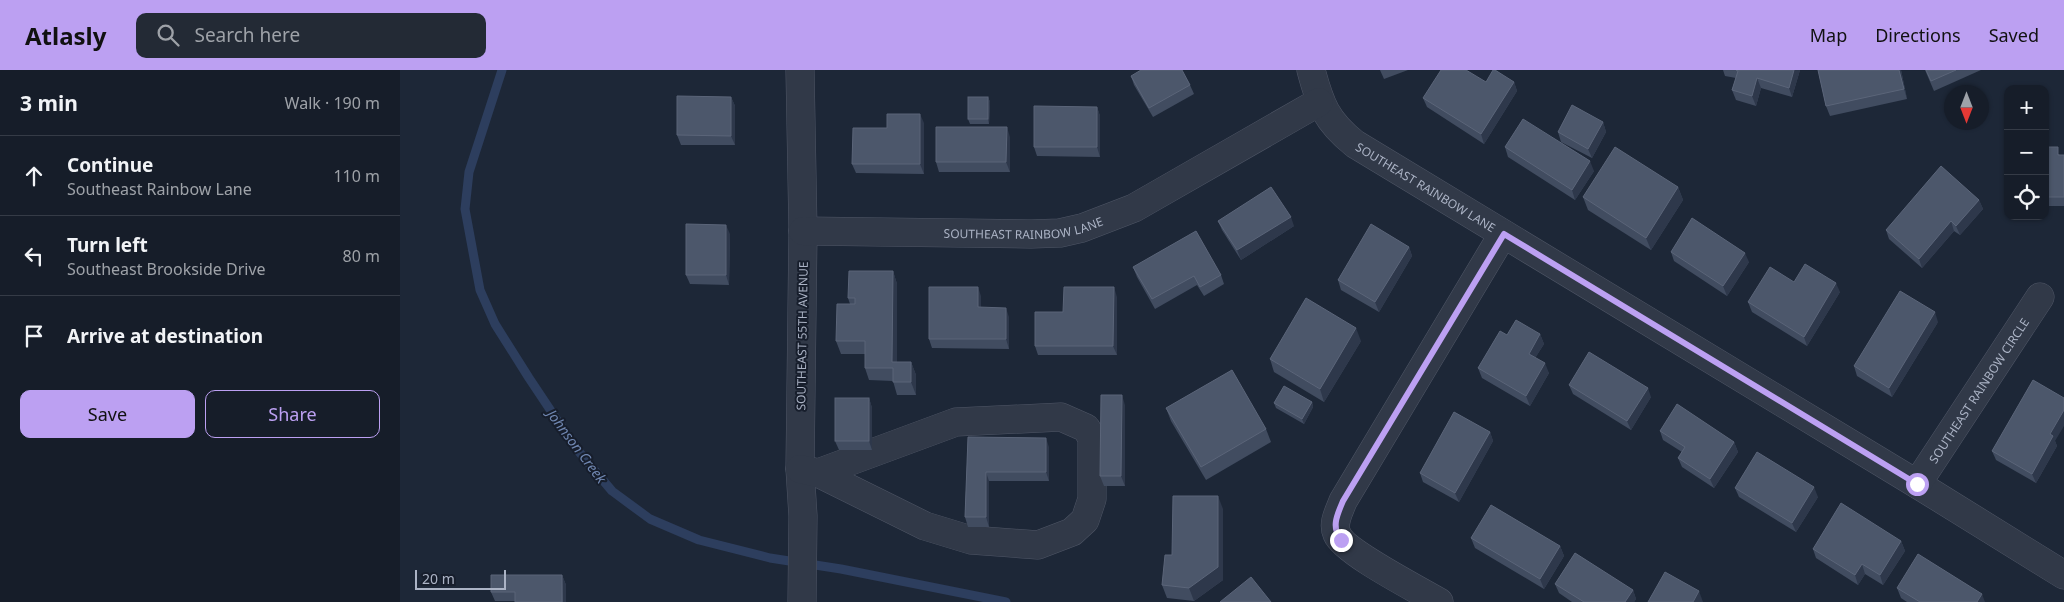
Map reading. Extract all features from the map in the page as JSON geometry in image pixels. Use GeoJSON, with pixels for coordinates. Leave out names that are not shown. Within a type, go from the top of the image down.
{"type":"FeatureCollection","features":[{"type":"Feature","properties":{"kind":"street","name":"SOUTHEAST 55TH AVENUE"},"geometry":{"type":"LineString","coordinates":[[800,70],[809,471],[803,516],[803,594]]}},
{"type":"Feature","properties":{"kind":"street"},"geometry":{"type":"LineString","coordinates":[[1311,70],[1320,102]]}},
{"type":"Feature","properties":{"kind":"street","name":"SOUTHEAST RAINBOW LANE"},"geometry":{"type":"LineString","coordinates":[[803,231],[1031,234],[1060,233],[1082,228],[1134,208],[1320,102],[1335,126],[1355,144],[2064,575]]}},
{"type":"Feature","properties":{"kind":"street"},"geometry":{"type":"LineString","coordinates":[[1439,602],[1354,551],[1337,536],[1336,521],[1343,501],[1504,234]]}},
{"type":"Feature","properties":{"kind":"street","name":"SOUTHEAST RAINBOW CIRCLE"},"geometry":{"type":"LineString","coordinates":[[1917,484],[2040,297]]}},
{"type":"Feature","properties":{"kind":"street"},"geometry":{"type":"LineString","coordinates":[[1061,417],[1086,428],[1092,438],[1092,499],[1085,520],[1072,532],[1038,544],[971,540],[925,526],[809,471],[956,422],[1061,417]]}},
{"type":"Feature","properties":{"kind":"building"},"geometry":{"type":"Polygon","coordinates":[[[1141,70],[1182,70],[1190,85],[1149,108],[1131,76],[1141,70]]]}},
{"type":"Feature","properties":{"kind":"building"},"geometry":{"type":"Polygon","coordinates":[[[1441,70],[1466,70],[1486,82],[1493,70],[1495,70],[1514,82],[1481,134],[1423,98],[1441,70]]]}},
{"type":"Feature","properties":{"kind":"building"},"geometry":{"type":"Polygon","coordinates":[[[1736,70],[1794,70],[1789,88],[1757,78],[1752,96],[1732,90],[1738,71],[1736,70]]]}},
{"type":"Feature","properties":{"kind":"building"},"geometry":{"type":"Polygon","coordinates":[[[1818,70],[1899,70],[1904,89],[1826,106],[1818,70]]]}},
{"type":"Feature","properties":{"kind":"building"},"geometry":{"type":"Polygon","coordinates":[[[1926,70],[1956,70],[1931,81],[1926,70]]]}},
{"type":"Feature","properties":{"kind":"building"},"geometry":{"type":"Polygon","coordinates":[[[677,96],[731,97],[731,136],[677,135],[677,96]]]}},
{"type":"Feature","properties":{"kind":"building"},"geometry":{"type":"Polygon","coordinates":[[[968,97],[988,97],[988,119],[968,119],[968,97]]]}},
{"type":"Feature","properties":{"kind":"building"},"geometry":{"type":"Polygon","coordinates":[[[1572,105],[1603,122],[1588,149],[1558,132],[1572,105]]]}},
{"type":"Feature","properties":{"kind":"building"},"geometry":{"type":"Polygon","coordinates":[[[1034,106],[1097,107],[1097,147],[1034,147],[1034,106]]]}},
{"type":"Feature","properties":{"kind":"building"},"geometry":{"type":"Polygon","coordinates":[[[887,114],[920,114],[920,164],[852,164],[853,128],[887,128],[887,114]]]}},
{"type":"Feature","properties":{"kind":"building"},"geometry":{"type":"Polygon","coordinates":[[[1523,119],[1590,161],[1572,190],[1505,147],[1523,119]]]}},
{"type":"Feature","properties":{"kind":"building"},"geometry":{"type":"Polygon","coordinates":[[[936,127],[1007,127],[1006,162],[936,162],[936,127]]]}},
{"type":"Feature","properties":{"kind":"building"},"geometry":{"type":"Polygon","coordinates":[[[1615,147],[1678,187],[1646,238],[1583,197],[1615,147]]]}},
{"type":"Feature","properties":{"kind":"building"},"geometry":{"type":"Polygon","coordinates":[[[2049,147],[2058,147],[2058,155],[2064,155],[2064,197],[2049,197],[2049,147]]]}},
{"type":"Feature","properties":{"kind":"building"},"geometry":{"type":"Polygon","coordinates":[[[1941,166],[1979,200],[1956,226],[1951,221],[1919,259],[1886,230],[1941,166]]]}},
{"type":"Feature","properties":{"kind":"building"},"geometry":{"type":"Polygon","coordinates":[[[1271,187],[1291,217],[1237,250],[1218,221],[1271,187]]]}},
{"type":"Feature","properties":{"kind":"building"},"geometry":{"type":"Polygon","coordinates":[[[1692,218],[1745,253],[1723,286],[1671,252],[1692,218]]]}},
{"type":"Feature","properties":{"kind":"building"},"geometry":{"type":"Polygon","coordinates":[[[686,224],[726,225],[726,275],[686,275],[686,224]]]}},
{"type":"Feature","properties":{"kind":"building"},"geometry":{"type":"Polygon","coordinates":[[[1371,224],[1409,247],[1375,302],[1338,280],[1371,224]]]}},
{"type":"Feature","properties":{"kind":"building"},"geometry":{"type":"Polygon","coordinates":[[[1196,231],[1221,275],[1200,287],[1194,276],[1152,299],[1133,267],[1196,231]]]}},
{"type":"Feature","properties":{"kind":"building"},"geometry":{"type":"Polygon","coordinates":[[[1805,264],[1836,283],[1804,337],[1748,302],[1770,267],[1794,282],[1805,264]]]}},
{"type":"Feature","properties":{"kind":"building"},"geometry":{"type":"Polygon","coordinates":[[[849,271],[893,271],[892,362],[911,362],[911,382],[893,382],[893,368],[865,368],[865,341],[836,341],[837,304],[855,304],[855,298],[848,298],[849,271]]]}},
{"type":"Feature","properties":{"kind":"building"},"geometry":{"type":"Polygon","coordinates":[[[929,287],[978,287],[978,307],[1006,308],[1006,339],[929,339],[929,287]]]}},
{"type":"Feature","properties":{"kind":"building"},"geometry":{"type":"Polygon","coordinates":[[[1064,287],[1114,287],[1113,346],[1035,346],[1035,312],[1063,312],[1064,287]]]}},
{"type":"Feature","properties":{"kind":"building"},"geometry":{"type":"Polygon","coordinates":[[[1900,291],[1935,312],[1889,388],[1854,366],[1900,291]]]}},
{"type":"Feature","properties":{"kind":"building"},"geometry":{"type":"Polygon","coordinates":[[[1306,298],[1356,328],[1320,389],[1270,359],[1306,298]]]}},
{"type":"Feature","properties":{"kind":"building"},"geometry":{"type":"Polygon","coordinates":[[[1516,320],[1540,334],[1529,354],[1545,363],[1526,396],[1478,368],[1500,331],[1507,335],[1516,320]]]}},
{"type":"Feature","properties":{"kind":"building"},"geometry":{"type":"Polygon","coordinates":[[[1589,352],[1648,388],[1627,421],[1569,385],[1589,352]]]}},
{"type":"Feature","properties":{"kind":"building"},"geometry":{"type":"Polygon","coordinates":[[[1232,370],[1266,429],[1201,467],[1166,408],[1232,370]]]}},
{"type":"Feature","properties":{"kind":"building"},"geometry":{"type":"Polygon","coordinates":[[[2033,380],[2064,398],[2064,410],[2050,434],[2053,436],[2032,474],[1992,451],[2033,380]]]}},
{"type":"Feature","properties":{"kind":"building"},"geometry":{"type":"Polygon","coordinates":[[[1284,386],[1312,402],[1302,419],[1274,403],[1284,386]]]}},
{"type":"Feature","properties":{"kind":"building"},"geometry":{"type":"Polygon","coordinates":[[[1101,395],[1122,395],[1121,476],[1100,476],[1101,395]]]}},
{"type":"Feature","properties":{"kind":"building"},"geometry":{"type":"Polygon","coordinates":[[[835,398],[869,398],[869,441],[835,441],[835,398]]]}},
{"type":"Feature","properties":{"kind":"building"},"geometry":{"type":"Polygon","coordinates":[[[1677,404],[1734,442],[1710,479],[1678,458],[1685,447],[1660,431],[1677,404]]]}},
{"type":"Feature","properties":{"kind":"building"},"geometry":{"type":"Polygon","coordinates":[[[1454,412],[1490,432],[1455,493],[1420,473],[1454,412]]]}},
{"type":"Feature","properties":{"kind":"building"},"geometry":{"type":"Polygon","coordinates":[[[968,437],[1046,438],[1046,472],[986,472],[986,517],[965,517],[968,437]]]}},
{"type":"Feature","properties":{"kind":"building"},"geometry":{"type":"Polygon","coordinates":[[[1757,452],[1814,487],[1792,523],[1735,488],[1757,452]]]}},
{"type":"Feature","properties":{"kind":"building"},"geometry":{"type":"Polygon","coordinates":[[[1173,496],[1218,496],[1218,567],[1189,588],[1162,585],[1165,555],[1172,555],[1173,496]]]}},
{"type":"Feature","properties":{"kind":"building"},"geometry":{"type":"Polygon","coordinates":[[[1841,503],[1901,541],[1880,575],[1862,564],[1855,575],[1813,549],[1841,503]]]}},
{"type":"Feature","properties":{"kind":"building"},"geometry":{"type":"Polygon","coordinates":[[[1491,505],[1560,546],[1540,579],[1471,538],[1491,505]]]}},
{"type":"Feature","properties":{"kind":"building"},"geometry":{"type":"Polygon","coordinates":[[[1575,553],[1633,590],[1625,602],[1584,602],[1555,584],[1575,553]]]}},
{"type":"Feature","properties":{"kind":"building"},"geometry":{"type":"Polygon","coordinates":[[[1918,554],[1982,594],[1977,602],[1920,602],[1897,588],[1918,554]]]}},
{"type":"Feature","properties":{"kind":"building"},"geometry":{"type":"Polygon","coordinates":[[[1665,572],[1699,591],[1693,602],[1648,602],[1665,572]]]}},
{"type":"Feature","properties":{"kind":"building"},"geometry":{"type":"Polygon","coordinates":[[[491,575],[562,575],[562,602],[515,602],[515,592],[491,592],[491,575]]]}},
{"type":"Feature","properties":{"kind":"building"},"geometry":{"type":"Polygon","coordinates":[[[1251,577],[1271,602],[1220,602],[1251,577]]]}},
{"type":"Feature","properties":{"kind":"waterway","name":"Johnson Creek"},"geometry":{"type":"LineString","coordinates":[[502,70],[469,172],[465,209],[480,290],[495,324],[529,378],[575,447],[612,491],[650,519],[699,540],[770,558],[841,569],[1006,602]]}},
{"type":"Feature","properties":{"kind":"route"},"geometry":{"type":"LineString","coordinates":[[1341,540],[1337,536],[1335,528],[1343,501],[1504,234],[1917,484]]}}]}
